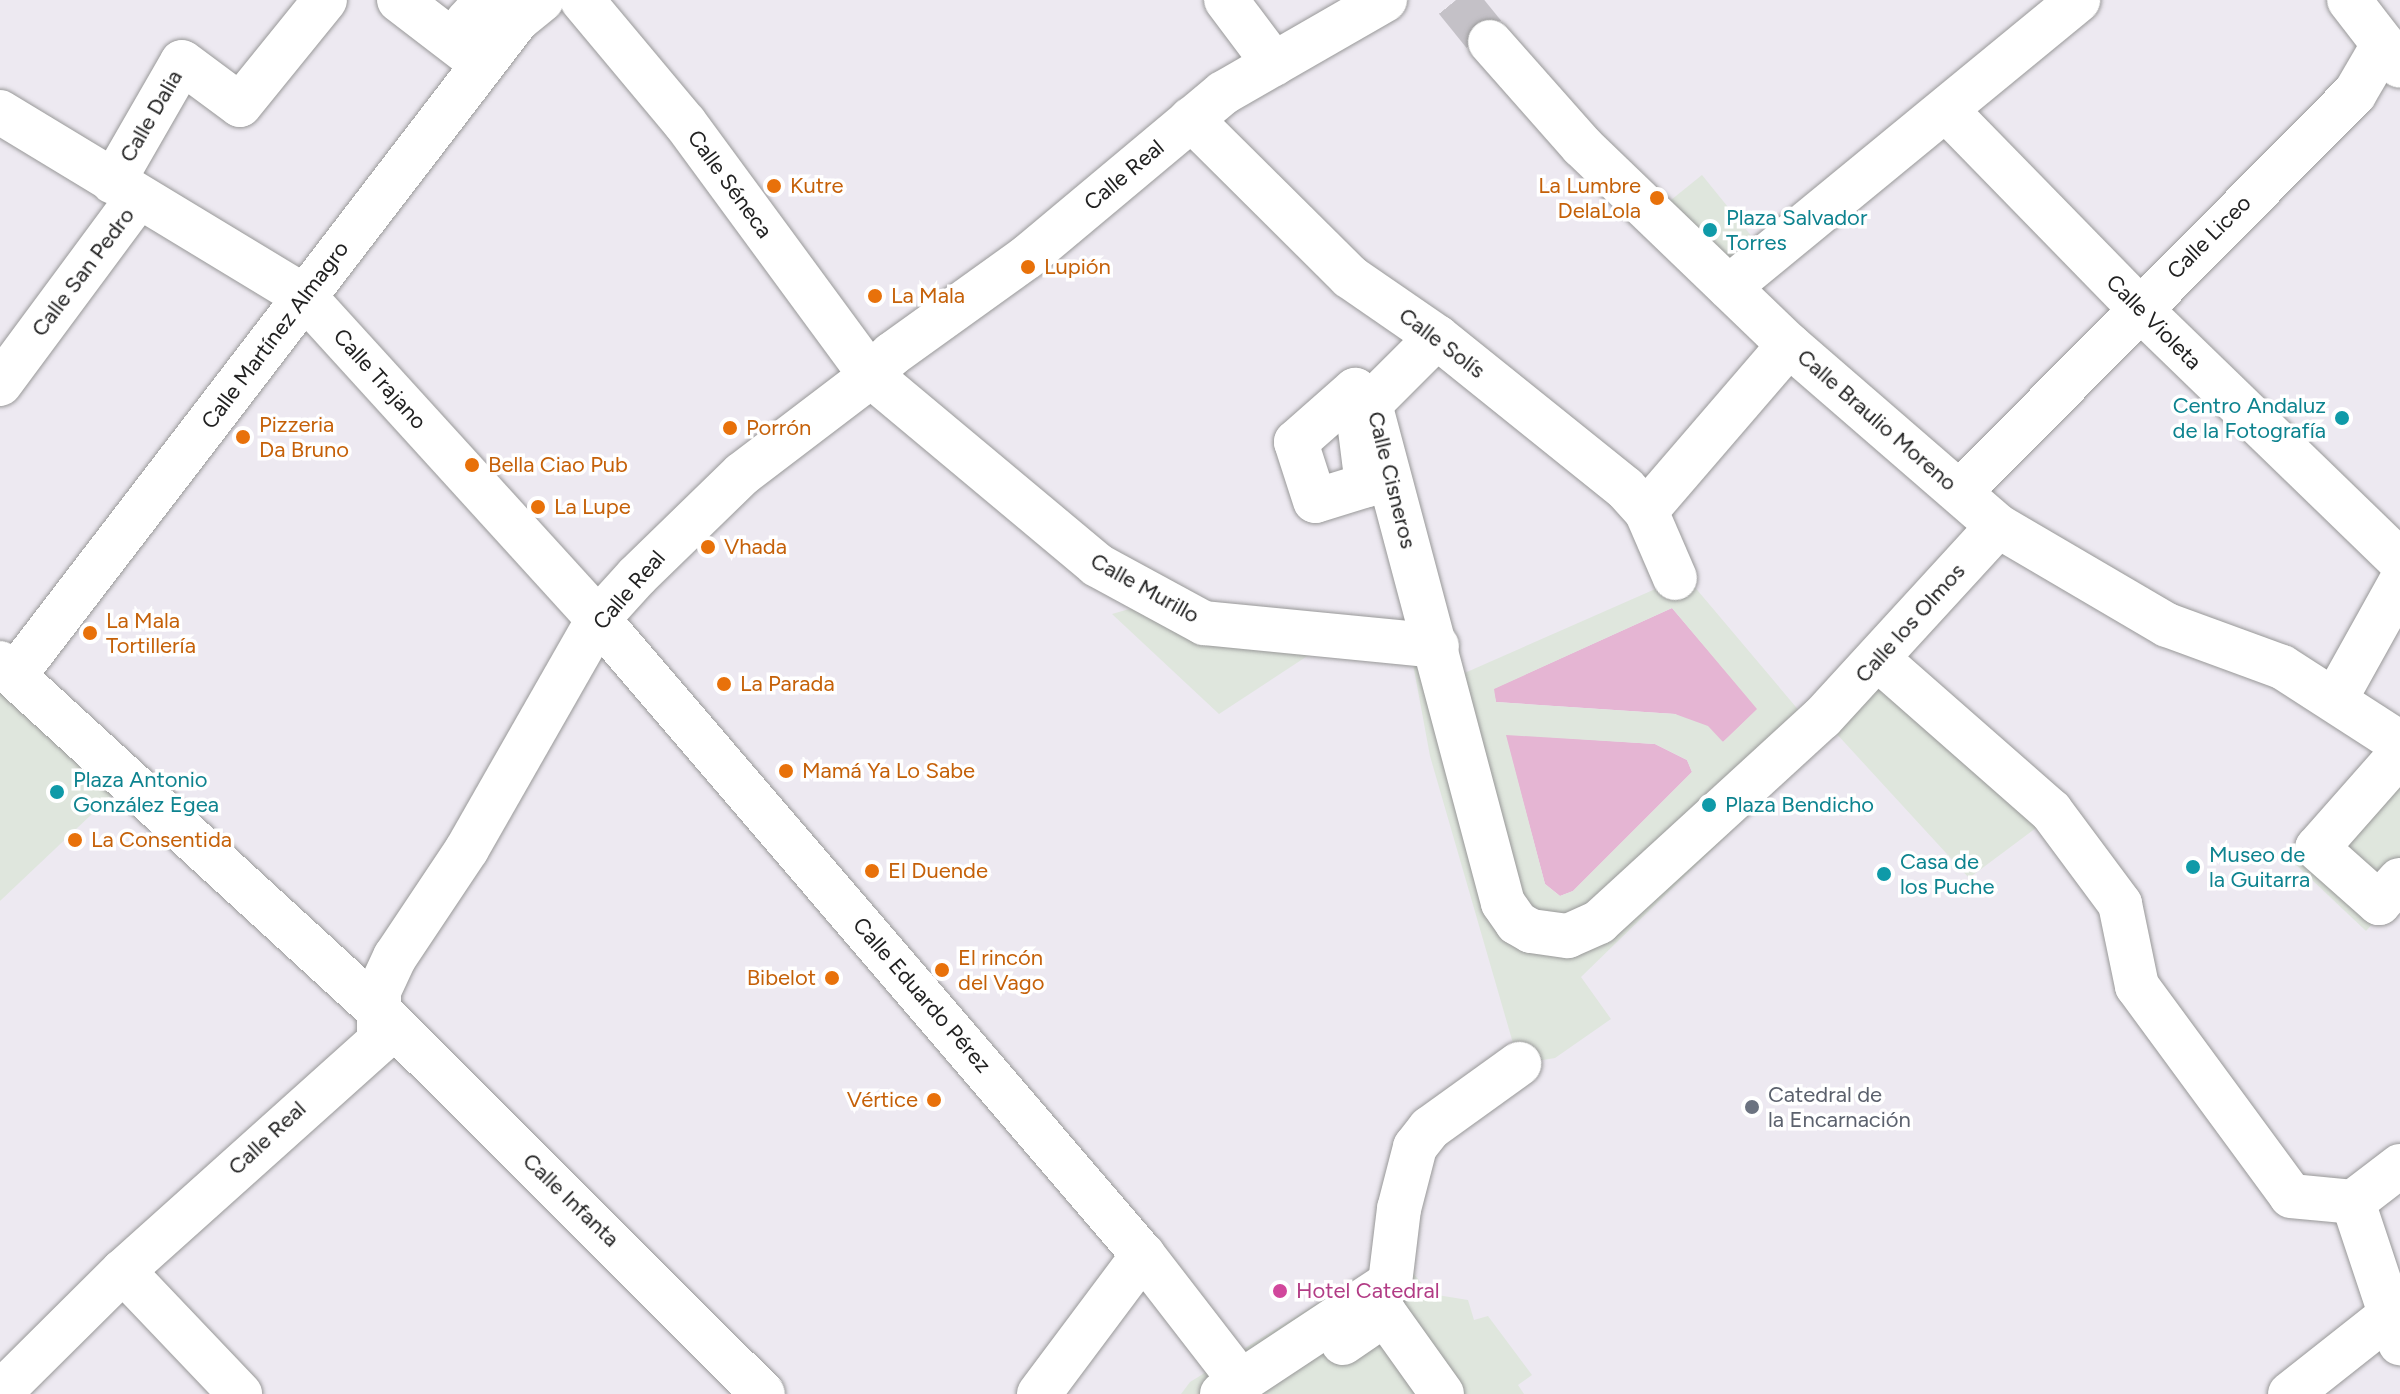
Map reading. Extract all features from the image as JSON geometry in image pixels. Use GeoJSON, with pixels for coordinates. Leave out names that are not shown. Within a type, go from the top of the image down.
{"type":"FeatureCollection","features":[{"type":"Feature","properties":{"kind":"street","name":"Calle Dalia"},"geometry":{"type":"LineString","coordinates":[[125,191],[182,62],[240,105],[325,0]]}},
{"type":"Feature","properties":{"kind":"street"},"geometry":{"type":"LineString","coordinates":[[399,0],[472,56],[480,36],[467,22],[487,0]]}},
{"type":"Feature","properties":{"kind":"street","name":"Calle Martínez Almagro"},"geometry":{"type":"LineString","coordinates":[[7,670],[304,296],[517,20],[542,0]]}},
{"type":"Feature","properties":{"kind":"street","name":"Calle Séneca"},"geometry":{"type":"LineString","coordinates":[[582,0],[685,123],[870,375]]}},
{"type":"Feature","properties":{"kind":"street"},"geometry":{"type":"LineString","coordinates":[[1226,0],[1274,64]]}},
{"type":"Feature","properties":{"kind":"street","name":"Calle Real"},"geometry":{"type":"LineString","coordinates":[[7,1372],[379,1041],[377,1009],[395,957],[467,849],[598,619],[729,485],[1027,257],[1191,119],[1274,64],[1385,0]]}},
{"type":"Feature","properties":{"kind":"street"},"geometry":{"type":"LineString","coordinates":[[1729,287],[1947,111],[2078,0]]}},
{"type":"Feature","properties":{"kind":"street"},"geometry":{"type":"LineString","coordinates":[[2349,0],[2391,56]]}},
{"type":"Feature","properties":{"kind":"street","name":"Calle Braulio Moreno"},"geometry":{"type":"LineString","coordinates":[[1490,42],[1582,146],[1789,345],[1998,526],[2167,625],[2282,667],[2336,698],[2400,743]]}},
{"type":"Feature","properties":{"kind":"street","name":"Calle Liceo"},"geometry":{"type":"LineString","coordinates":[[1960,492],[2138,307],[2391,56]]}},
{"type":"Feature","properties":{"kind":"street","name":"Calle Violeta"},"geometry":{"type":"LineString","coordinates":[[1947,111],[2138,307],[2400,561]]}},
{"type":"Feature","properties":{"kind":"street","name":"Calle Trajano"},"geometry":{"type":"LineString","coordinates":[[0,112],[125,191],[304,296],[598,619]]}},
{"type":"Feature","properties":{"kind":"street","name":"Calle Solís"},"geometry":{"type":"LineString","coordinates":[[1191,119],[1350,277],[1437,337],[1625,488],[1646,511],[1675,578]]}},
{"type":"Feature","properties":{"kind":"street","name":"Calle San Pedro"},"geometry":{"type":"LineString","coordinates":[[0,384],[125,191]]}},
{"type":"Feature","properties":{"kind":"street","name":"Calle Cisneros"},"geometry":{"type":"LineString","coordinates":[[1437,337],[1370,404],[1437,646]]}},
{"type":"Feature","properties":{"kind":"street"},"geometry":{"type":"LineString","coordinates":[[1646,511],[1789,345]]}},
{"type":"Feature","properties":{"kind":"street","name":"Calle Murillo"},"geometry":{"type":"LineString","coordinates":[[870,375],[1097,565],[1204,623],[1437,646]]}},
{"type":"Feature","properties":{"kind":"street","name":"Calle los Olmos"},"geometry":{"type":"LineString","coordinates":[[1437,646],[1503,903],[1517,923],[1543,935],[1568,936],[1599,922],[1822,718],[1879,660],[1998,526]]}},
{"type":"Feature","properties":{"kind":"street"},"geometry":{"type":"LineString","coordinates":[[2336,698],[2400,583]]}},
{"type":"Feature","properties":{"kind":"street","name":"Calle Eduardo Pérez"},"geometry":{"type":"LineString","coordinates":[[598,619],[1143,1255],[1243,1389]]}},
{"type":"Feature","properties":{"kind":"street"},"geometry":{"type":"LineString","coordinates":[[1879,660],[2051,811],[2120,904],[2137,986],[2291,1196],[2353,1202],[2400,1166]]}},
{"type":"Feature","properties":{"kind":"street","name":"Calle Infanta"},"geometry":{"type":"LineString","coordinates":[[7,670],[377,1009],[763,1394]]}},
{"type":"Feature","properties":{"kind":"street"},"geometry":{"type":"LineString","coordinates":[[2400,754],[2317,848],[2379,903],[2400,880]]}},
{"type":"Feature","properties":{"kind":"street"},"geometry":{"type":"LineString","coordinates":[[1243,1389],[1390,1283],[1399,1209],[1415,1147],[1430,1128],[1519,1064]]}},
{"type":"Feature","properties":{"kind":"street"},"geometry":{"type":"LineString","coordinates":[[2290,1394],[2395,1329],[2353,1202]]}},
{"type":"Feature","properties":{"kind":"street"},"geometry":{"type":"LineString","coordinates":[[1039,1394],[1143,1255]]}},
{"type":"Feature","properties":{"kind":"street"},"geometry":{"type":"LineString","coordinates":[[123,1271],[240,1394]]}},
{"type":"Feature","properties":{"kind":"street"},"geometry":{"type":"LineString","coordinates":[[1243,1389],[1385,1314],[1442,1394]]}},
{"type":"Feature","properties":{"kind":"shaded area","name":"Plaza Salvador Torres"},"geometry":{"type":"Polygon","coordinates":[[[1702,175],[1754,239],[1709,275],[1658,211],[1702,175]]]}},
{"type":"Feature","properties":{"kind":"shaded area","name":"Plaza Bendicho"},"geometry":{"type":"Polygon","coordinates":[[[1682,572],[1801,713],[1896,654],[2040,825],[1969,878],[1834,731],[1581,977],[1611,1019],[1555,1058],[1519,1064],[1430,756],[1413,664],[1460,675],[1669,583],[1682,572]],[[1672,608],[1494,689],[1496,702],[1675,714],[1708,726],[1723,742],[1757,709],[1672,608]],[[1506,735],[1545,884],[1560,896],[1573,891],[1692,772],[1687,760],[1655,744],[1506,735]]]}},
{"type":"Feature","properties":{"kind":"shaded area"},"geometry":{"type":"Polygon","coordinates":[[[1133,608],[1315,651],[1219,714],[1112,614],[1133,608]]]}},
{"type":"Feature","properties":{"kind":"shaded area"},"geometry":{"type":"Polygon","coordinates":[[[1672,608],[1758,709],[1723,742],[1675,714],[1496,702],[1493,689],[1672,608]]]}},
{"type":"Feature","properties":{"kind":"shaded area","name":"Plaza Antonio González Egea"},"geometry":{"type":"Polygon","coordinates":[[[0,687],[129,779],[0,901],[0,687]]]}},
{"type":"Feature","properties":{"kind":"shaded area"},"geometry":{"type":"Polygon","coordinates":[[[1505,734],[1655,744],[1687,760],[1692,772],[1573,891],[1560,896],[1545,884],[1505,734]]]}},
{"type":"Feature","properties":{"kind":"shaded area"},"geometry":{"type":"Polygon","coordinates":[[[2390,754],[2400,762],[2400,893],[2366,931],[2292,861],[2390,754]]]}},
{"type":"Feature","properties":{"kind":"shaded area"},"geometry":{"type":"Polygon","coordinates":[[[1375,1268],[1412,1272],[1431,1294],[1468,1300],[1474,1320],[1488,1316],[1532,1375],[1518,1385],[1524,1394],[1181,1394],[1190,1382],[1375,1268]]]}},
{"type":"Feature","properties":{"kind":"tunnel"},"geometry":{"type":"LineString","coordinates":[[1456,0],[1490,42]]}},
{"type":"Feature","properties":{"kind":"place","name":"Kutre"},"geometry":{"type":"Point","coordinates":[774,186]}},
{"type":"Feature","properties":{"kind":"place","name":"La Lumbre DelaLola"},"geometry":{"type":"Point","coordinates":[1657,198]}},
{"type":"Feature","properties":{"kind":"place","name":"Plaza Salvador Torres"},"geometry":{"type":"Point","coordinates":[1710,230]}},
{"type":"Feature","properties":{"kind":"place","name":"Lupión"},"geometry":{"type":"Point","coordinates":[1028,267]}},
{"type":"Feature","properties":{"kind":"place","name":"La Mala"},"geometry":{"type":"Point","coordinates":[875,296]}},
{"type":"Feature","properties":{"kind":"place","name":"Centro Andaluz de la Fotografía"},"geometry":{"type":"Point","coordinates":[2342,418]}},
{"type":"Feature","properties":{"kind":"place","name":"Porrón"},"geometry":{"type":"Point","coordinates":[730,428]}},
{"type":"Feature","properties":{"kind":"place","name":"Pizzeria Da Bruno"},"geometry":{"type":"Point","coordinates":[243,437]}},
{"type":"Feature","properties":{"kind":"place","name":"Bella Ciao Pub"},"geometry":{"type":"Point","coordinates":[472,465]}},
{"type":"Feature","properties":{"kind":"place","name":"La Lupe"},"geometry":{"type":"Point","coordinates":[538,507]}},
{"type":"Feature","properties":{"kind":"place","name":"Vhada"},"geometry":{"type":"Point","coordinates":[708,547]}},
{"type":"Feature","properties":{"kind":"place","name":"La Mala Tortillería"},"geometry":{"type":"Point","coordinates":[90,633]}},
{"type":"Feature","properties":{"kind":"place","name":"La Parada"},"geometry":{"type":"Point","coordinates":[724,684]}},
{"type":"Feature","properties":{"kind":"place","name":"Mamá Ya Lo Sabe"},"geometry":{"type":"Point","coordinates":[786,771]}},
{"type":"Feature","properties":{"kind":"place","name":"Plaza Antonio González Egea"},"geometry":{"type":"Point","coordinates":[57,792]}},
{"type":"Feature","properties":{"kind":"place","name":"Plaza Bendicho"},"geometry":{"type":"Point","coordinates":[1709,805]}},
{"type":"Feature","properties":{"kind":"place","name":"La Consentida"},"geometry":{"type":"Point","coordinates":[75,840]}},
{"type":"Feature","properties":{"kind":"place","name":"Museo de la Guitarra"},"geometry":{"type":"Point","coordinates":[2193,867]}},
{"type":"Feature","properties":{"kind":"place","name":"El Duende"},"geometry":{"type":"Point","coordinates":[872,871]}},
{"type":"Feature","properties":{"kind":"place","name":"Casa de los Puche"},"geometry":{"type":"Point","coordinates":[1884,874]}},
{"type":"Feature","properties":{"kind":"place","name":"El rincón del Vago"},"geometry":{"type":"Point","coordinates":[942,970]}},
{"type":"Feature","properties":{"kind":"place","name":"Bibelot"},"geometry":{"type":"Point","coordinates":[832,978]}},
{"type":"Feature","properties":{"kind":"place","name":"Vértice"},"geometry":{"type":"Point","coordinates":[934,1100]}},
{"type":"Feature","properties":{"kind":"place","name":"Catedral de la Encarnación"},"geometry":{"type":"Point","coordinates":[1752,1107]}},
{"type":"Feature","properties":{"kind":"place","name":"Hotel Catedral"},"geometry":{"type":"Point","coordinates":[1280,1291]}}]}
